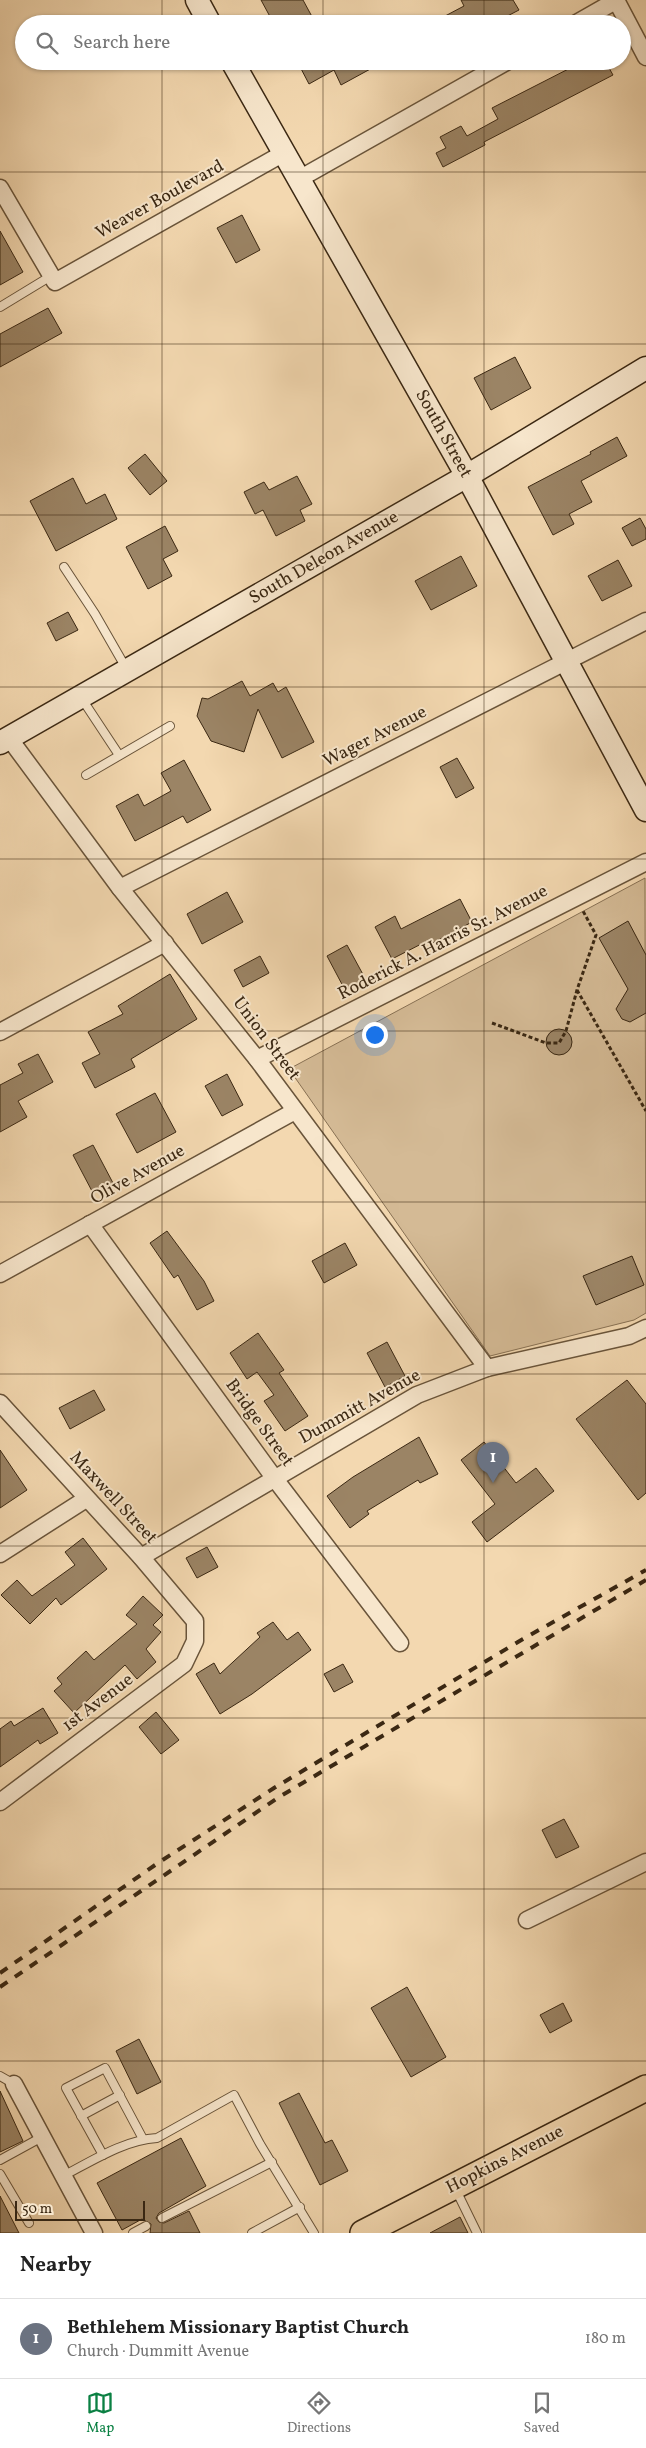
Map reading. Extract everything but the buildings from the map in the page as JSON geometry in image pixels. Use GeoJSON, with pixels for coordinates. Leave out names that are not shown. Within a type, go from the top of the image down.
{"type":"FeatureCollection","features":[{"type":"Feature","properties":{"kind":"main road"},"geometry":{"type":"LineString","coordinates":[[197,0],[205,15]]}},
{"type":"Feature","properties":{"kind":"main road","name":"South Street"},"geometry":{"type":"LineString","coordinates":[[237,70],[467,476],[646,810]]}},
{"type":"Feature","properties":{"kind":"main road","name":"South Deleon Avenue"},"geometry":{"type":"LineString","coordinates":[[5,741],[467,476],[646,368]]}},
{"type":"Feature","properties":{"kind":"main road","name":"Hopkins Avenue"},"geometry":{"type":"LineString","coordinates":[[363,2233],[646,2088]]}},
{"type":"Feature","properties":{"kind":"street"},"geometry":{"type":"LineString","coordinates":[[591,15],[617,0],[625,15]]}},
{"type":"Feature","properties":{"kind":"street"},"geometry":{"type":"LineString","coordinates":[[631,28],[646,57]]}},
{"type":"Feature","properties":{"kind":"street"},"geometry":{"type":"LineString","coordinates":[[299,179],[492,70]]}},
{"type":"Feature","properties":{"kind":"street","name":"Weaver Boulevard"},"geometry":{"type":"LineString","coordinates":[[53,279],[284,153]]}},
{"type":"Feature","properties":{"kind":"street"},"geometry":{"type":"LineString","coordinates":[[0,188],[53,279]]}},
{"type":"Feature","properties":{"kind":"street","name":"Wager Avenue"},"geometry":{"type":"LineString","coordinates":[[120,888],[567,662],[646,620]]}},
{"type":"Feature","properties":{"kind":"street","name":"Union Street"},"geometry":{"type":"LineString","coordinates":[[5,741],[120,888],[258,1059],[487,1368]]}},
{"type":"Feature","properties":{"kind":"street","name":"Roderick A. Harris Sr. Avenue"},"geometry":{"type":"LineString","coordinates":[[258,1059],[646,862]]}},
{"type":"Feature","properties":{"kind":"street"},"geometry":{"type":"LineString","coordinates":[[0,1032],[165,943]]}},
{"type":"Feature","properties":{"kind":"street","name":"Olive Avenue"},"geometry":{"type":"LineString","coordinates":[[0,1274],[295,1111]]}},
{"type":"Feature","properties":{"kind":"street","name":"Bridge Street"},"geometry":{"type":"LineString","coordinates":[[90,1224],[275,1479],[400,1643]]}},
{"type":"Feature","properties":{"kind":"street","name":"Dummitt Avenue"},"geometry":{"type":"LineString","coordinates":[[141,1557],[417,1395],[487,1368],[629,1336],[646,1328]]}},
{"type":"Feature","properties":{"kind":"street","name":"Maxwell Street"},"geometry":{"type":"LineString","coordinates":[[0,1403],[141,1557],[196,1621]]}},
{"type":"Feature","properties":{"kind":"street"},"geometry":{"type":"LineString","coordinates":[[0,1554],[86,1499]]}},
{"type":"Feature","properties":{"kind":"street","name":"1st Avenue"},"geometry":{"type":"LineString","coordinates":[[0,1802],[184,1664],[195,1641],[196,1621]]}},
{"type":"Feature","properties":{"kind":"street"},"geometry":{"type":"LineString","coordinates":[[527,1920],[646,1862]]}},
{"type":"Feature","properties":{"kind":"street"},"geometry":{"type":"LineString","coordinates":[[7,2080],[42,2137],[94,2233]]}},
{"type":"Feature","properties":{"kind":"lane"},"geometry":{"type":"LineString","coordinates":[[0,307],[53,279]]}},
{"type":"Feature","properties":{"kind":"lane"},"geometry":{"type":"LineString","coordinates":[[64,568],[95,614],[127,671]]}},
{"type":"Feature","properties":{"kind":"lane"},"geometry":{"type":"LineString","coordinates":[[81,697],[119,755]]}},
{"type":"Feature","properties":{"kind":"lane"},"geometry":{"type":"LineString","coordinates":[[86,775],[170,726]]}},
{"type":"Feature","properties":{"kind":"lane"},"geometry":{"type":"LineString","coordinates":[[103,2155],[66,2088],[105,2068],[143,2139]]}},
{"type":"Feature","properties":{"kind":"lane"},"geometry":{"type":"LineString","coordinates":[[81,2116],[120,2095]]}},
{"type":"Feature","properties":{"kind":"lane"},"geometry":{"type":"LineString","coordinates":[[63,2176],[103,2155],[143,2139],[157,2138],[234,2096],[314,2233]]}},
{"type":"Feature","properties":{"kind":"lane"},"geometry":{"type":"LineString","coordinates":[[0,2160],[42,2137]]}},
{"type":"Feature","properties":{"kind":"lane"},"geometry":{"type":"LineString","coordinates":[[162,2218],[272,2162]]}},
{"type":"Feature","properties":{"kind":"lane"},"geometry":{"type":"LineString","coordinates":[[0,2174],[29,2223]]}},
{"type":"Feature","properties":{"kind":"lane"},"geometry":{"type":"LineString","coordinates":[[454,2186],[477,2233]]}},
{"type":"Feature","properties":{"kind":"lane"},"geometry":{"type":"LineString","coordinates":[[252,2233],[300,2207]]}},
{"type":"Feature","properties":{"kind":"lane"},"geometry":{"type":"LineString","coordinates":[[133,2233],[146,2226]]}},
{"type":"Feature","properties":{"kind":"path"},"geometry":{"type":"LineString","coordinates":[[492,1023],[546,1043],[559,1043],[566,1031],[577,990],[596,935],[576,898]]}},
{"type":"Feature","properties":{"kind":"path"},"geometry":{"type":"LineString","coordinates":[[577,990],[646,1111]]}},
{"type":"Feature","properties":{"kind":"shaded area"},"geometry":{"type":"Polygon","coordinates":[[[645,878],[646,1313],[634,1320],[490,1356],[289,1069],[645,878]]]}},
{"type":"Feature","properties":{"kind":"railway"},"geometry":{"type":"LineString","coordinates":[[0,1973],[158,1863],[274,1788],[523,1639],[646,1570]]}},
{"type":"Feature","properties":{"kind":"railway"},"geometry":{"type":"LineString","coordinates":[[0,1987],[279,1797],[646,1580]]}},
{"type":"Feature","properties":{"kind":"place","name":"Bethlehem Missionary Baptist Church"},"geometry":{"type":"Point","coordinates":[493,1483]}}]}
